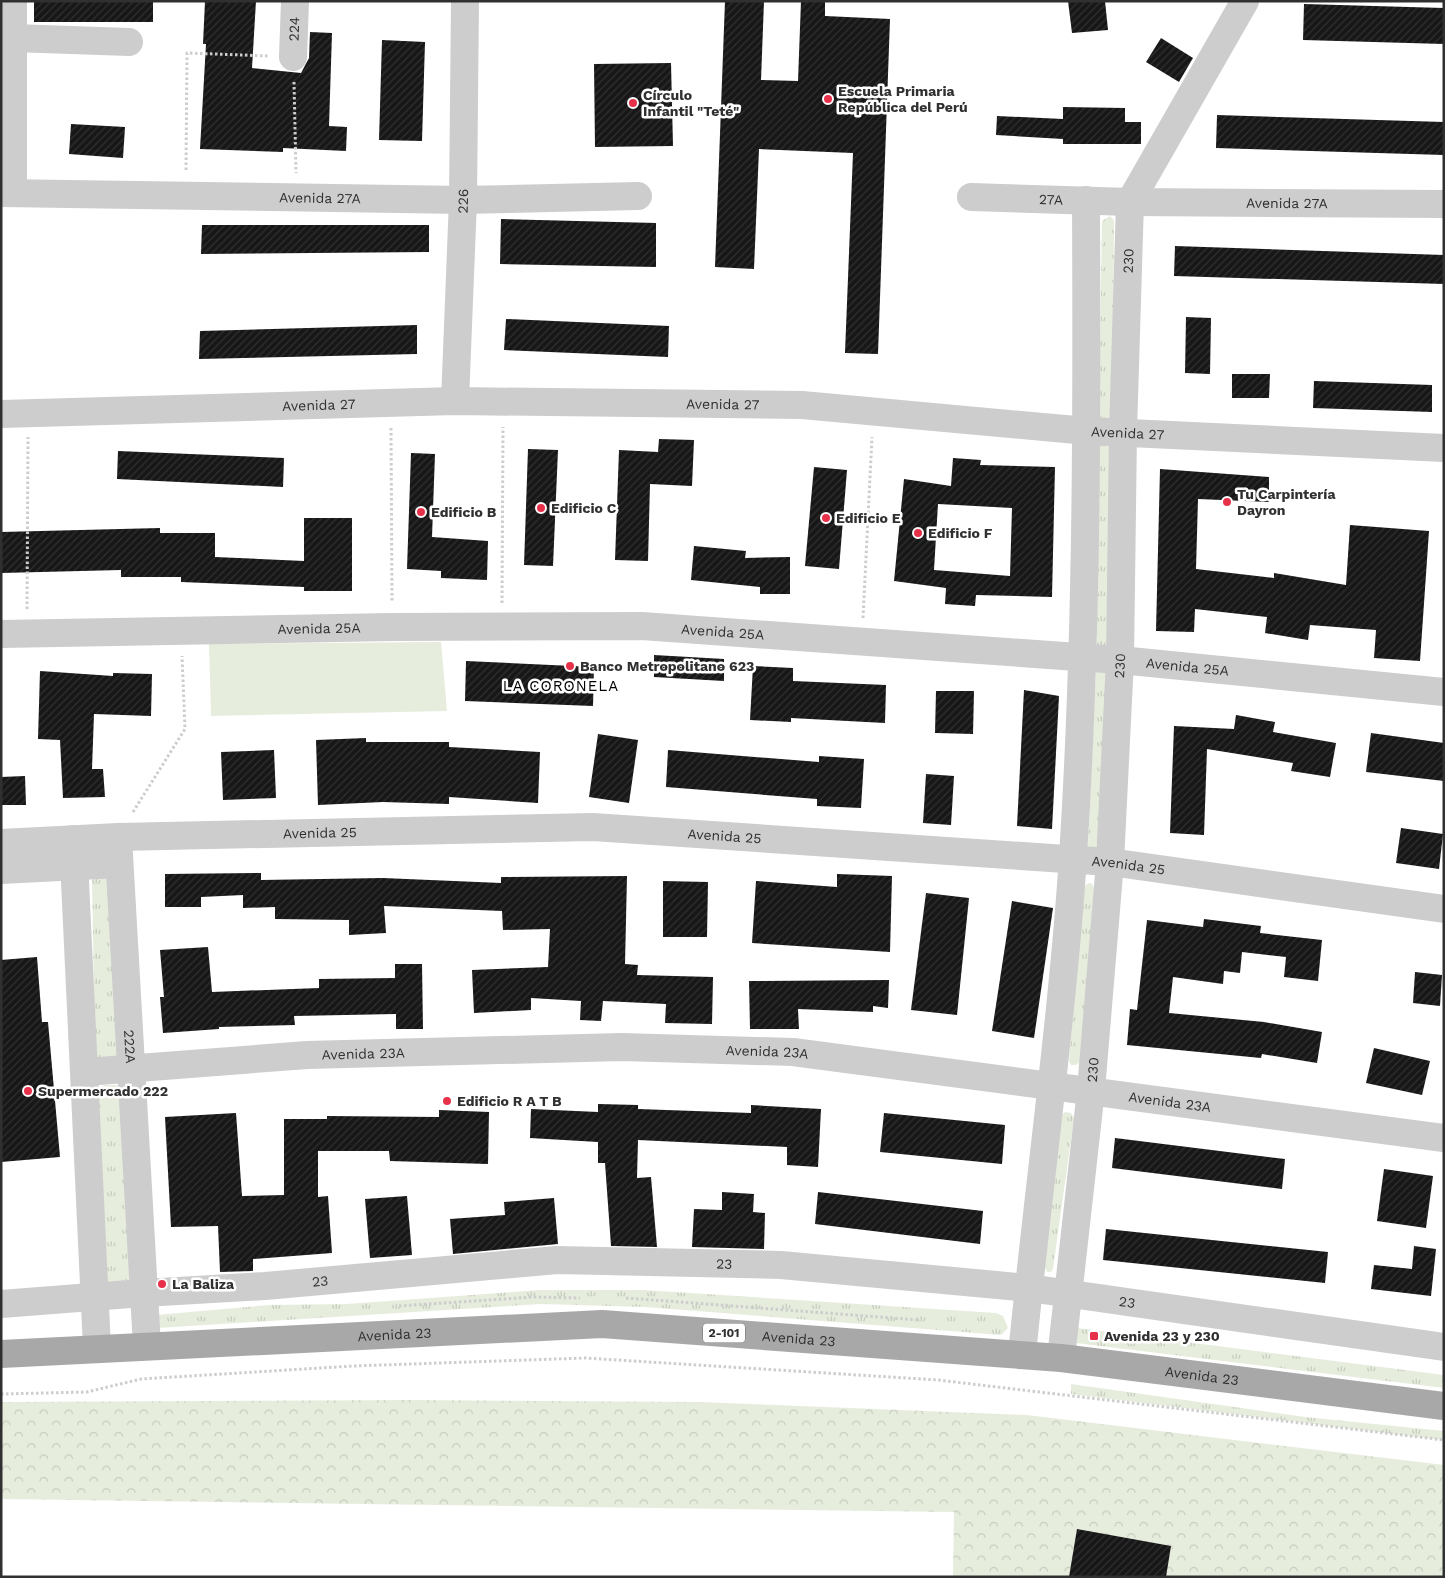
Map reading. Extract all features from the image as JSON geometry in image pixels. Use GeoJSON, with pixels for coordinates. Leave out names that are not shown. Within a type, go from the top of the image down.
{"type":"FeatureCollection","features":[{"type":"Feature","properties":{"kind":"main road","name":"Avenida 23"},"geometry":{"type":"LineString","coordinates":[[1,1354],[602,1324],[1061,1358],[1444,1406]]}},
{"type":"Feature","properties":{"kind":"street"},"geometry":{"type":"LineString","coordinates":[[7,193],[13,1]]}},
{"type":"Feature","properties":{"kind":"street","name":"224"},"geometry":{"type":"LineString","coordinates":[[293,57],[295,1]]}},
{"type":"Feature","properties":{"kind":"street","name":"226"},"geometry":{"type":"LineString","coordinates":[[456,401],[463,200],[466,1]]}},
{"type":"Feature","properties":{"kind":"street","name":"230"},"geometry":{"type":"LineString","coordinates":[[1061,1358],[1091,1090],[1110,862],[1120,660],[1123,432],[1130,202],[1245,1]]}},
{"type":"Feature","properties":{"kind":"street"},"geometry":{"type":"LineString","coordinates":[[13,38],[129,42]]}},
{"type":"Feature","properties":{"kind":"street","name":"Avenida 27A"},"geometry":{"type":"LineString","coordinates":[[7,193],[463,200],[638,196]]}},
{"type":"Feature","properties":{"kind":"street","name":"27A"},"geometry":{"type":"LineString","coordinates":[[971,197],[1130,202]]}},
{"type":"Feature","properties":{"kind":"street"},"geometry":{"type":"LineString","coordinates":[[1022,1355],[1052,1086],[1073,859],[1084,657],[1087,431],[1086,200]]}},
{"type":"Feature","properties":{"kind":"street","name":"Avenida 27A"},"geometry":{"type":"LineString","coordinates":[[1130,202],[1444,204]]}},
{"type":"Feature","properties":{"kind":"street","name":"Avenida 27"},"geometry":{"type":"LineString","coordinates":[[1,414],[456,401],[802,405],[1087,431],[1444,448]]}},
{"type":"Feature","properties":{"kind":"street","name":"Avenida 25A"},"geometry":{"type":"LineString","coordinates":[[14,634],[392,627],[642,626],[1084,657],[1444,692]]}},
{"type":"Feature","properties":{"kind":"street","name":"Avenida 25"},"geometry":{"type":"LineString","coordinates":[[1,842],[118,837],[593,827],[1110,862],[1444,908]]}},
{"type":"Feature","properties":{"kind":"street","name":"222A"},"geometry":{"type":"LineString","coordinates":[[118,837],[147,1346]]}},
{"type":"Feature","properties":{"kind":"street"},"geometry":{"type":"LineString","coordinates":[[73,839],[86,1072],[94,1297],[98,1329],[97,1348]]}},
{"type":"Feature","properties":{"kind":"street"},"geometry":{"type":"LineString","coordinates":[[1,870],[120,864]]}},
{"type":"Feature","properties":{"kind":"street","name":"Avenida 23A"},"geometry":{"type":"LineString","coordinates":[[86,1072],[307,1054],[622,1047],[793,1052],[1444,1138]]}},
{"type":"Feature","properties":{"kind":"street","name":"23"},"geometry":{"type":"LineString","coordinates":[[1,1304],[265,1286],[557,1260],[781,1265],[1029,1288],[1444,1347]]}},
{"type":"Feature","properties":{"kind":"path"},"geometry":{"type":"LineString","coordinates":[[186,196],[187,54],[293,57],[297,197]]}},
{"type":"Feature","properties":{"kind":"path"},"geometry":{"type":"LineString","coordinates":[[390,402],[392,627]]}},
{"type":"Feature","properties":{"kind":"path"},"geometry":{"type":"LineString","coordinates":[[502,626],[503,402]]}},
{"type":"Feature","properties":{"kind":"path"},"geometry":{"type":"LineString","coordinates":[[862,641],[873,411]]}},
{"type":"Feature","properties":{"kind":"path"},"geometry":{"type":"LineString","coordinates":[[14,634],[28,414]]}},
{"type":"Feature","properties":{"kind":"path"},"geometry":{"type":"LineString","coordinates":[[118,837],[186,729],[180,631]]}},
{"type":"Feature","properties":{"kind":"path"},"geometry":{"type":"LineString","coordinates":[[1,1394],[87,1392],[141,1379],[237,1373],[353,1366],[586,1358],[938,1380],[1444,1440]]}},
{"type":"Feature","properties":{"kind":"green space"},"geometry":{"type":"Polygon","coordinates":[[[1110,216],[1114,220],[1113,419],[1109,422],[1099,418],[1102,221],[1110,216]]]}},
{"type":"Feature","properties":{"kind":"green space"},"geometry":{"type":"Polygon","coordinates":[[[1106,443],[1111,449],[1108,646],[1097,645],[1097,448],[1101,444],[1106,443]]]}},
{"type":"Feature","properties":{"kind":"green space"},"geometry":{"type":"Polygon","coordinates":[[[441,642],[447,711],[211,716],[209,644],[441,642]]]}},
{"type":"Feature","properties":{"kind":"green space"},"geometry":{"type":"Polygon","coordinates":[[[1107,670],[1101,848],[1091,851],[1088,846],[1096,671],[1107,670]]]}},
{"type":"Feature","properties":{"kind":"green space"},"geometry":{"type":"Polygon","coordinates":[[[107,872],[119,1056],[100,1061],[95,1053],[92,879],[97,873],[107,872]]]}},
{"type":"Feature","properties":{"kind":"green space"},"geometry":{"type":"Polygon","coordinates":[[[1092,883],[1094,889],[1081,1061],[1076,1065],[1071,1065],[1069,1061],[1083,888],[1087,884],[1092,883]]]}},
{"type":"Feature","properties":{"kind":"green space"},"geometry":{"type":"Polygon","coordinates":[[[104,1085],[118,1085],[122,1092],[130,1281],[106,1289],[96,1092],[104,1085]]]}},
{"type":"Feature","properties":{"kind":"green space"},"geometry":{"type":"Polygon","coordinates":[[[1065,1112],[1071,1113],[1074,1118],[1053,1269],[1051,1272],[1047,1272],[1045,1267],[1060,1116],[1065,1112]]]}},
{"type":"Feature","properties":{"kind":"green space"},"geometry":{"type":"Polygon","coordinates":[[[540,1290],[644,1290],[996,1313],[1003,1316],[1008,1328],[1001,1335],[645,1307],[541,1304],[158,1328],[156,1315],[269,1305],[347,1304],[540,1290]]]}},
{"type":"Feature","properties":{"kind":"green space"},"geometry":{"type":"Polygon","coordinates":[[[1077,1328],[1444,1375],[1444,1388],[1076,1343],[1077,1328]]]}},
{"type":"Feature","properties":{"kind":"green space"},"geometry":{"type":"Polygon","coordinates":[[[1071,1384],[1305,1417],[1444,1431],[1444,1440],[1071,1394],[1071,1384]]]}},
{"type":"Feature","properties":{"kind":"green space"},"geometry":{"type":"Polygon","coordinates":[[[409,1400],[698,1402],[1027,1415],[1444,1465],[1444,1577],[953,1577],[954,1512],[1,1499],[1,1402],[409,1400]]]}},
{"type":"Feature","properties":{"kind":"building"},"geometry":{"type":"Polygon","coordinates":[[[34,1],[153,1],[153,22],[34,22],[34,1]]]}},
{"type":"Feature","properties":{"kind":"building"},"geometry":{"type":"Polygon","coordinates":[[[205,1],[256,1],[252,68],[301,73],[309,58],[310,32],[332,33],[329,126],[347,127],[346,151],[283,148],[283,152],[200,149],[206,44],[203,44],[205,1]]]}},
{"type":"Feature","properties":{"kind":"building"},"geometry":{"type":"Polygon","coordinates":[[[725,1],[764,1],[761,80],[798,81],[801,1],[825,1],[825,16],[890,19],[878,354],[845,353],[853,153],[759,149],[754,269],[715,267],[725,1]]]}},
{"type":"Feature","properties":{"kind":"building"},"geometry":{"type":"Polygon","coordinates":[[[1068,1],[1105,1],[1108,30],[1072,33],[1068,1]]]}},
{"type":"Feature","properties":{"kind":"building"},"geometry":{"type":"Polygon","coordinates":[[[1304,4],[1444,8],[1444,44],[1303,40],[1304,4]]]}},
{"type":"Feature","properties":{"kind":"building"},"geometry":{"type":"Polygon","coordinates":[[[1161,38],[1193,58],[1179,82],[1146,62],[1161,38]]]}},
{"type":"Feature","properties":{"kind":"building"},"geometry":{"type":"Polygon","coordinates":[[[382,40],[425,42],[422,141],[379,140],[382,40]]]}},
{"type":"Feature","properties":{"kind":"building"},"geometry":{"type":"Polygon","coordinates":[[[671,63],[673,146],[595,147],[594,64],[671,63]]]}},
{"type":"Feature","properties":{"kind":"building"},"geometry":{"type":"Polygon","coordinates":[[[1063,107],[1125,108],[1125,122],[1141,122],[1141,144],[1063,144],[1063,139],[996,135],[997,116],[1063,119],[1063,107]]]}},
{"type":"Feature","properties":{"kind":"building"},"geometry":{"type":"Polygon","coordinates":[[[1217,115],[1444,122],[1444,155],[1216,148],[1217,115]]]}},
{"type":"Feature","properties":{"kind":"building"},"geometry":{"type":"Polygon","coordinates":[[[71,124],[125,127],[123,158],[69,154],[71,124]]]}},
{"type":"Feature","properties":{"kind":"building"},"geometry":{"type":"Polygon","coordinates":[[[501,219],[656,223],[656,267],[500,264],[501,219]]]}},
{"type":"Feature","properties":{"kind":"building"},"geometry":{"type":"Polygon","coordinates":[[[202,225],[429,225],[429,252],[201,254],[202,225]]]}},
{"type":"Feature","properties":{"kind":"building"},"geometry":{"type":"Polygon","coordinates":[[[1175,246],[1444,255],[1444,284],[1174,276],[1175,246]]]}},
{"type":"Feature","properties":{"kind":"building"},"geometry":{"type":"Polygon","coordinates":[[[1186,317],[1211,318],[1210,374],[1185,373],[1186,317]]]}},
{"type":"Feature","properties":{"kind":"building"},"geometry":{"type":"Polygon","coordinates":[[[506,319],[669,326],[668,357],[504,350],[506,319]]]}},
{"type":"Feature","properties":{"kind":"building"},"geometry":{"type":"Polygon","coordinates":[[[417,325],[417,354],[199,359],[200,331],[417,325]]]}},
{"type":"Feature","properties":{"kind":"building"},"geometry":{"type":"Polygon","coordinates":[[[1232,374],[1270,374],[1269,398],[1232,398],[1232,374]]]}},
{"type":"Feature","properties":{"kind":"building"},"geometry":{"type":"Polygon","coordinates":[[[1314,381],[1432,385],[1432,412],[1313,408],[1314,381]]]}},
{"type":"Feature","properties":{"kind":"building"},"geometry":{"type":"Polygon","coordinates":[[[659,439],[694,440],[692,486],[650,484],[648,561],[615,560],[619,450],[658,452],[659,439]]]}},
{"type":"Feature","properties":{"kind":"building","name":"Edificio C"},"geometry":{"type":"Polygon","coordinates":[[[528,449],[558,450],[553,566],[524,565],[528,449]]]}},
{"type":"Feature","properties":{"kind":"building"},"geometry":{"type":"Polygon","coordinates":[[[118,451],[284,458],[283,487],[117,479],[118,451]]]}},
{"type":"Feature","properties":{"kind":"building"},"geometry":{"type":"Polygon","coordinates":[[[411,453],[435,454],[432,537],[488,541],[487,580],[441,578],[441,571],[407,569],[411,453]]]}},
{"type":"Feature","properties":{"kind":"building"},"geometry":{"type":"Polygon","coordinates":[[[953,458],[981,460],[980,465],[1055,467],[1052,597],[976,595],[975,606],[945,604],[946,588],[894,581],[904,479],[951,486],[953,458]],[[938,504],[934,570],[1010,576],[1012,508],[938,504]]]}},
{"type":"Feature","properties":{"kind":"building","name":"Edificio E"},"geometry":{"type":"Polygon","coordinates":[[[814,467],[847,470],[839,569],[805,566],[814,467]]]}},
{"type":"Feature","properties":{"kind":"building"},"geometry":{"type":"Polygon","coordinates":[[[1160,469],[1269,477],[1269,502],[1198,499],[1196,569],[1274,578],[1274,573],[1346,585],[1350,525],[1429,531],[1420,661],[1374,658],[1376,630],[1310,625],[1308,640],[1265,633],[1267,617],[1195,609],[1194,632],[1156,631],[1160,469]]]}},
{"type":"Feature","properties":{"kind":"building"},"geometry":{"type":"Polygon","coordinates":[[[304,518],[352,518],[352,591],[304,591],[304,587],[181,582],[181,577],[121,577],[121,570],[1,573],[1,532],[160,528],[160,533],[215,533],[215,557],[304,561],[304,518]]]}},
{"type":"Feature","properties":{"kind":"building"},"geometry":{"type":"Polygon","coordinates":[[[694,546],[746,551],[745,558],[790,557],[790,594],[760,594],[760,587],[691,580],[694,546]]]}},
{"type":"Feature","properties":{"kind":"building"},"geometry":{"type":"Polygon","coordinates":[[[654,655],[724,659],[724,681],[654,677],[654,655]]]}},
{"type":"Feature","properties":{"kind":"building"},"geometry":{"type":"Polygon","coordinates":[[[466,661],[594,667],[593,706],[465,701],[466,661]]]}},
{"type":"Feature","properties":{"kind":"building"},"geometry":{"type":"Polygon","coordinates":[[[753,666],[793,668],[793,681],[886,685],[885,723],[791,718],[791,722],[750,720],[753,666]]]}},
{"type":"Feature","properties":{"kind":"building"},"geometry":{"type":"Polygon","coordinates":[[[40,671],[113,676],[113,673],[152,674],[151,716],[94,714],[92,769],[103,769],[105,797],[63,798],[60,740],[38,739],[40,671]]]}},
{"type":"Feature","properties":{"kind":"building"},"geometry":{"type":"Polygon","coordinates":[[[1024,690],[1059,696],[1052,829],[1017,826],[1024,690]]]}},
{"type":"Feature","properties":{"kind":"building"},"geometry":{"type":"Polygon","coordinates":[[[936,691],[974,691],[973,734],[935,733],[936,691]]]}},
{"type":"Feature","properties":{"kind":"building"},"geometry":{"type":"Polygon","coordinates":[[[1236,715],[1275,722],[1273,732],[1336,743],[1330,777],[1291,771],[1293,763],[1207,749],[1204,835],[1170,833],[1174,726],[1234,729],[1236,715]]]}},
{"type":"Feature","properties":{"kind":"building"},"geometry":{"type":"Polygon","coordinates":[[[1371,733],[1444,743],[1444,781],[1366,772],[1371,733]]]}},
{"type":"Feature","properties":{"kind":"building"},"geometry":{"type":"Polygon","coordinates":[[[598,734],[638,740],[629,803],[589,797],[598,734]]]}},
{"type":"Feature","properties":{"kind":"building"},"geometry":{"type":"Polygon","coordinates":[[[366,738],[366,742],[449,742],[449,747],[540,752],[538,803],[449,797],[449,804],[383,802],[318,805],[316,740],[366,738]]]}},
{"type":"Feature","properties":{"kind":"building"},"geometry":{"type":"Polygon","coordinates":[[[274,750],[276,798],[223,800],[221,752],[274,750]]]}},
{"type":"Feature","properties":{"kind":"building"},"geometry":{"type":"Polygon","coordinates":[[[668,750],[819,762],[819,756],[864,759],[861,808],[817,806],[817,799],[666,787],[668,750]]]}},
{"type":"Feature","properties":{"kind":"building"},"geometry":{"type":"Polygon","coordinates":[[[926,774],[954,776],[951,825],[923,823],[926,774]]]}},
{"type":"Feature","properties":{"kind":"building"},"geometry":{"type":"Polygon","coordinates":[[[25,776],[26,805],[1,805],[1,777],[25,776]]]}},
{"type":"Feature","properties":{"kind":"building"},"geometry":{"type":"Polygon","coordinates":[[[1401,828],[1443,834],[1439,869],[1396,863],[1401,828]]]}},
{"type":"Feature","properties":{"kind":"building"},"geometry":{"type":"Polygon","coordinates":[[[261,873],[261,880],[383,878],[501,883],[501,877],[627,876],[625,964],[638,965],[637,975],[713,977],[712,1024],[665,1023],[666,1004],[603,1001],[601,1021],[580,1020],[581,1001],[531,998],[531,1010],[474,1013],[472,970],[548,967],[550,929],[503,930],[502,911],[384,906],[386,933],[349,935],[349,920],[275,919],[275,907],[243,908],[243,895],[201,897],[201,907],[165,907],[165,874],[261,873]]]}},
{"type":"Feature","properties":{"kind":"building"},"geometry":{"type":"Polygon","coordinates":[[[837,874],[892,876],[890,952],[752,943],[756,881],[837,887],[837,874]]]}},
{"type":"Feature","properties":{"kind":"building"},"geometry":{"type":"Polygon","coordinates":[[[663,881],[708,882],[707,937],[663,937],[663,881]]]}},
{"type":"Feature","properties":{"kind":"building"},"geometry":{"type":"Polygon","coordinates":[[[926,893],[969,898],[957,1015],[911,1010],[926,893]]]}},
{"type":"Feature","properties":{"kind":"building"},"geometry":{"type":"Polygon","coordinates":[[[1012,901],[1053,908],[1034,1038],[992,1031],[1012,901]]]}},
{"type":"Feature","properties":{"kind":"building"},"geometry":{"type":"Polygon","coordinates":[[[1204,919],[1261,926],[1260,933],[1322,940],[1318,981],[1284,977],[1286,957],[1242,952],[1240,973],[1224,971],[1223,984],[1173,977],[1169,1013],[1264,1022],[1322,1032],[1317,1063],[1262,1054],[1261,1058],[1127,1045],[1130,1009],[1137,1010],[1147,920],[1203,927],[1204,919]]]}},
{"type":"Feature","properties":{"kind":"building"},"geometry":{"type":"Polygon","coordinates":[[[208,947],[212,992],[319,988],[319,979],[395,978],[395,964],[422,964],[423,1029],[396,1029],[396,1014],[294,1016],[295,1025],[219,1027],[219,1029],[163,1033],[160,997],[164,997],[160,950],[208,947]]]}},
{"type":"Feature","properties":{"kind":"building","name":"Supermercado 222"},"geometry":{"type":"Polygon","coordinates":[[[37,957],[42,1022],[48,1022],[60,1157],[1,1162],[1,960],[37,957]]]}},
{"type":"Feature","properties":{"kind":"building"},"geometry":{"type":"Polygon","coordinates":[[[1415,972],[1442,975],[1440,1006],[1413,1003],[1415,972]]]}},
{"type":"Feature","properties":{"kind":"building"},"geometry":{"type":"Polygon","coordinates":[[[889,980],[888,1008],[873,1006],[873,1012],[798,1009],[799,1029],[750,1029],[749,981],[889,980]]]}},
{"type":"Feature","properties":{"kind":"building"},"geometry":{"type":"Polygon","coordinates":[[[1374,1048],[1430,1061],[1422,1095],[1366,1083],[1374,1048]]]}},
{"type":"Feature","properties":{"kind":"building"},"geometry":{"type":"Polygon","coordinates":[[[598,1104],[638,1105],[638,1109],[751,1113],[751,1105],[821,1109],[818,1167],[787,1165],[787,1147],[638,1140],[637,1178],[651,1177],[657,1247],[611,1246],[605,1163],[598,1163],[598,1142],[530,1138],[531,1109],[598,1112],[598,1104]]]}},
{"type":"Feature","properties":{"kind":"building"},"geometry":{"type":"Polygon","coordinates":[[[439,1110],[489,1112],[488,1164],[390,1161],[389,1151],[318,1151],[318,1197],[328,1196],[332,1253],[253,1259],[253,1271],[220,1272],[218,1226],[171,1227],[165,1117],[236,1113],[242,1196],[284,1195],[284,1119],[327,1119],[327,1116],[439,1117],[439,1110]]]}},
{"type":"Feature","properties":{"kind":"building"},"geometry":{"type":"Polygon","coordinates":[[[884,1113],[1005,1125],[1002,1164],[880,1152],[884,1113]]]}},
{"type":"Feature","properties":{"kind":"building"},"geometry":{"type":"Polygon","coordinates":[[[1115,1138],[1285,1159],[1282,1189],[1112,1168],[1115,1138]]]}},
{"type":"Feature","properties":{"kind":"building"},"geometry":{"type":"Polygon","coordinates":[[[1384,1169],[1433,1176],[1426,1228],[1377,1221],[1384,1169]]]}},
{"type":"Feature","properties":{"kind":"building"},"geometry":{"type":"Polygon","coordinates":[[[722,1192],[754,1194],[753,1212],[765,1213],[764,1249],[692,1247],[694,1209],[722,1210],[722,1192]]]}},
{"type":"Feature","properties":{"kind":"building"},"geometry":{"type":"Polygon","coordinates":[[[818,1192],[983,1211],[980,1244],[815,1224],[818,1192]]]}},
{"type":"Feature","properties":{"kind":"building"},"geometry":{"type":"Polygon","coordinates":[[[407,1196],[412,1255],[370,1258],[365,1199],[407,1196]]]}},
{"type":"Feature","properties":{"kind":"building"},"geometry":{"type":"Polygon","coordinates":[[[554,1198],[558,1244],[453,1254],[450,1219],[505,1215],[504,1202],[554,1198]]]}},
{"type":"Feature","properties":{"kind":"building"},"geometry":{"type":"Polygon","coordinates":[[[1106,1229],[1328,1252],[1325,1283],[1103,1260],[1106,1229]]]}},
{"type":"Feature","properties":{"kind":"building"},"geometry":{"type":"Polygon","coordinates":[[[1414,1246],[1436,1249],[1431,1296],[1371,1289],[1374,1265],[1412,1269],[1414,1246]]]}},
{"type":"Feature","properties":{"kind":"building"},"geometry":{"type":"Polygon","coordinates":[[[1077,1529],[1171,1546],[1166,1577],[1069,1577],[1077,1529]]]}},
{"type":"Feature","properties":{"kind":"place","name":"Escuela Primaria República del Perú"},"geometry":{"type":"Point","coordinates":[828,99]}},
{"type":"Feature","properties":{"kind":"place","name":"Círculo Infantil \"Teté\""},"geometry":{"type":"Point","coordinates":[633,103]}},
{"type":"Feature","properties":{"kind":"place","name":"Tu Carpintería Dayron"},"geometry":{"type":"Point","coordinates":[1227,502]}},
{"type":"Feature","properties":{"kind":"place","name":"Edificio C"},"geometry":{"type":"Point","coordinates":[541,508]}},
{"type":"Feature","properties":{"kind":"place","name":"Edificio B"},"geometry":{"type":"Point","coordinates":[421,512]}},
{"type":"Feature","properties":{"kind":"place","name":"Edificio E"},"geometry":{"type":"Point","coordinates":[826,518]}},
{"type":"Feature","properties":{"kind":"place","name":"Edificio F"},"geometry":{"type":"Point","coordinates":[918,533]}},
{"type":"Feature","properties":{"kind":"place","name":"Banco Metropolitano 623"},"geometry":{"type":"Point","coordinates":[570,666]}},
{"type":"Feature","properties":{"kind":"place","name":"Supermercado 222"},"geometry":{"type":"Point","coordinates":[28,1091]}},
{"type":"Feature","properties":{"kind":"place","name":"Edificio R A T B"},"geometry":{"type":"Point","coordinates":[447,1101]}},
{"type":"Feature","properties":{"kind":"place","name":"La Baliza"},"geometry":{"type":"Point","coordinates":[162,1284]}},
{"type":"Feature","properties":{"kind":"place","name":"Avenida 23 y 230"},"geometry":{"type":"Point","coordinates":[1094,1336]}},
{"type":"Feature","properties":{"kind":"district","name":"LA CORONELA"},"geometry":{"type":"Point","coordinates":[561,686]}}]}
